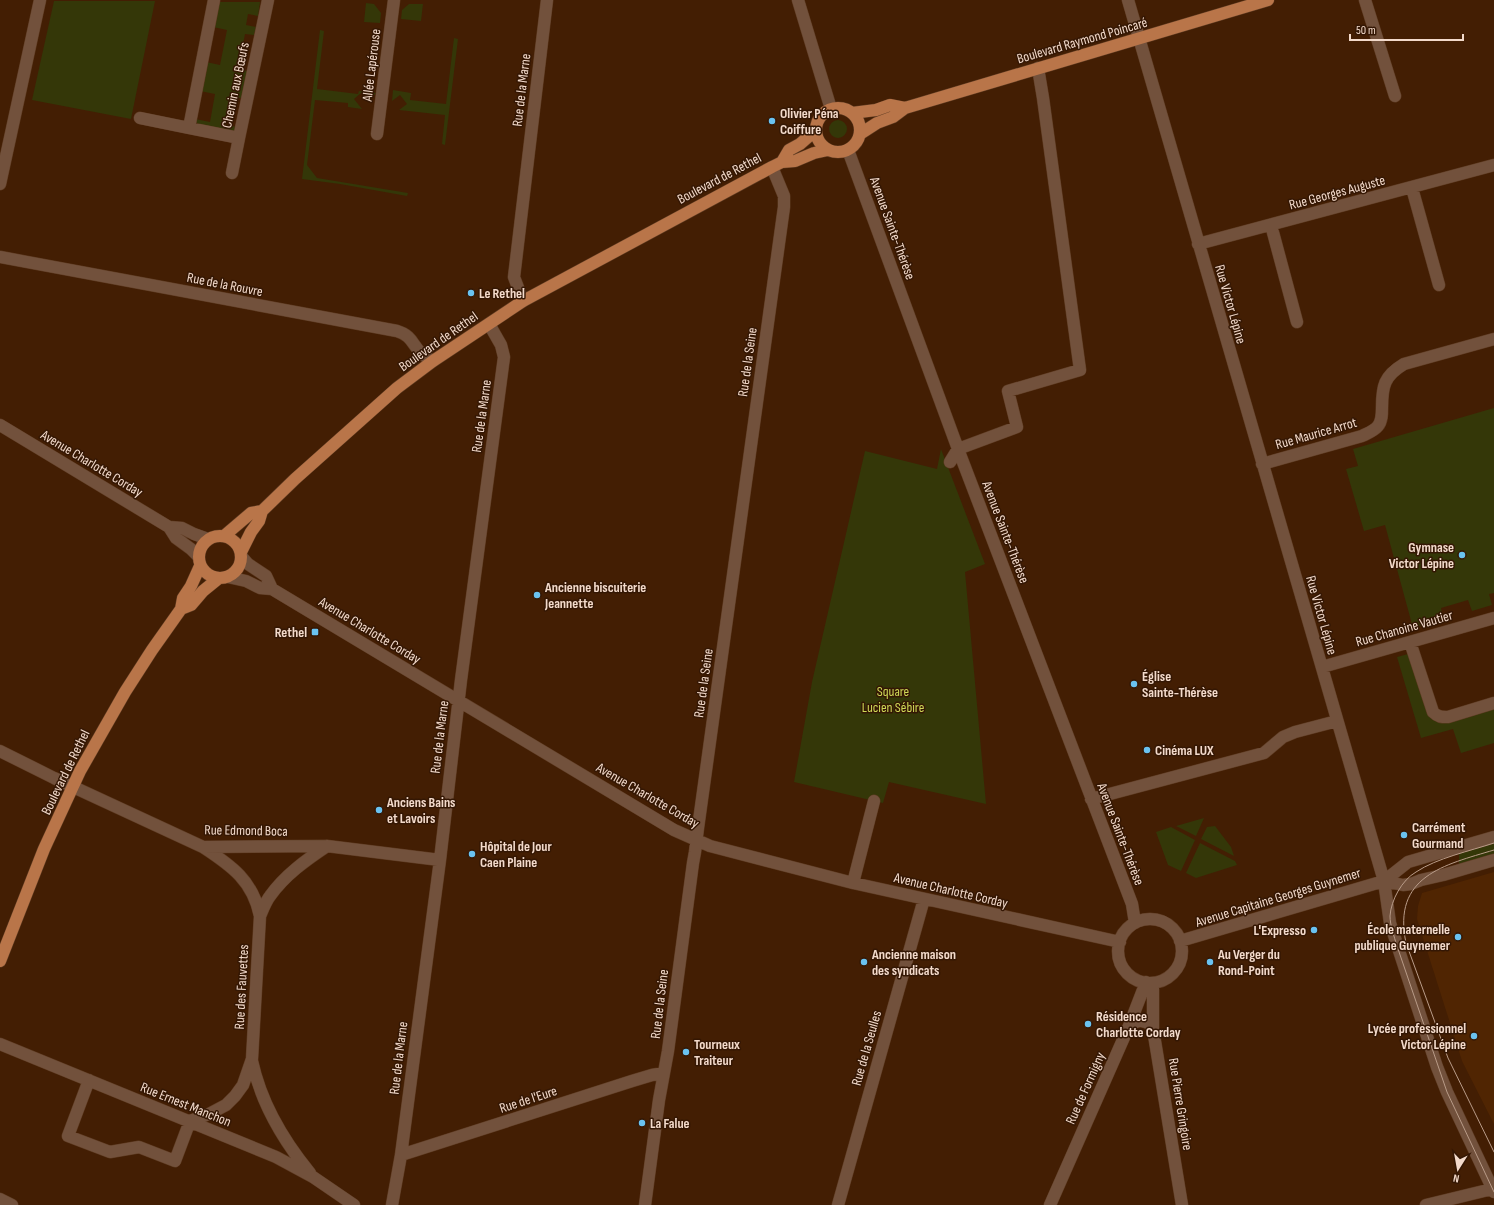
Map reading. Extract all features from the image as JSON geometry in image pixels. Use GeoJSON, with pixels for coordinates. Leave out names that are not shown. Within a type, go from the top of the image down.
{"type":"FeatureCollection","features":[{"type":"Feature","properties":{"kind":"main road","name":"Boulevard Raymond Poincaré"},"geometry":{"type":"LineString","coordinates":[[860,134],[877,123],[894,117],[904,108],[1268,0]]}},
{"type":"Feature","properties":{"kind":"main road","name":"Boulevard Raymond Poincaré"},"geometry":{"type":"LineString","coordinates":[[852,113],[876,110],[890,105],[904,108]]}},
{"type":"Feature","properties":{"kind":"main road"},"geometry":{"type":"LineString","coordinates":[[840,108],[852,113],[858,120],[860,134],[856,144],[848,150],[839,152],[828,150],[820,144],[816,130],[817,122],[821,116],[831,109],[840,108]]}},
{"type":"Feature","properties":{"kind":"main road","name":"Boulevard de Rethel"},"geometry":{"type":"LineString","coordinates":[[241,554],[251,532],[259,521],[262,511],[295,479],[397,388],[433,361],[523,301],[777,164],[790,150],[800,144],[816,130]]}},
{"type":"Feature","properties":{"kind":"main road","name":"Boulevard de Rethel"},"geometry":{"type":"LineString","coordinates":[[777,164],[795,161],[814,153],[828,150]]}},
{"type":"Feature","properties":{"kind":"main road","name":"Boulevard de Rethel"},"geometry":{"type":"LineString","coordinates":[[224,536],[251,513],[262,511]]}},
{"type":"Feature","properties":{"kind":"main road"},"geometry":{"type":"LineString","coordinates":[[213,536],[224,536],[237,544],[241,554],[238,569],[223,578],[207,574],[199,561],[201,547],[208,539],[213,536]]}},
{"type":"Feature","properties":{"kind":"main road","name":"Boulevard de Rethel"},"geometry":{"type":"LineString","coordinates":[[0,961],[44,850],[73,786],[99,736],[125,692],[181,609],[183,598],[191,586],[199,561]]}},
{"type":"Feature","properties":{"kind":"main road","name":"Boulevard de Rethel"},"geometry":{"type":"LineString","coordinates":[[181,609],[191,605],[203,591],[223,578]]}},
{"type":"Feature","properties":{"kind":"street"},"geometry":{"type":"LineString","coordinates":[[0,184],[40,0]]}},
{"type":"Feature","properties":{"kind":"street"},"geometry":{"type":"LineString","coordinates":[[189,128],[214,0]]}},
{"type":"Feature","properties":{"kind":"street","name":"Chemin aux Bœufs"},"geometry":{"type":"LineString","coordinates":[[140,118],[239,138],[268,0]]}},
{"type":"Feature","properties":{"kind":"street","name":"Allée Lapérouse"},"geometry":{"type":"LineString","coordinates":[[377,134],[394,0]]}},
{"type":"Feature","properties":{"kind":"street","name":"Rue de la Marne"},"geometry":{"type":"LineString","coordinates":[[523,301],[514,277],[548,0]]}},
{"type":"Feature","properties":{"kind":"street"},"geometry":{"type":"LineString","coordinates":[[798,0],[831,109]]}},
{"type":"Feature","properties":{"kind":"street","name":"Rue Victor Lépine"},"geometry":{"type":"LineString","coordinates":[[1128,0],[1384,881],[1390,923],[1437,1067],[1493,1191]]}},
{"type":"Feature","properties":{"kind":"street"},"geometry":{"type":"LineString","coordinates":[[1365,0],[1395,96]]}},
{"type":"Feature","properties":{"kind":"street"},"geometry":{"type":"LineString","coordinates":[[950,462],[958,449],[1017,428],[1008,391],[1080,370],[1038,68]]}},
{"type":"Feature","properties":{"kind":"street"},"geometry":{"type":"LineString","coordinates":[[232,173],[239,138]]}},
{"type":"Feature","properties":{"kind":"street","name":"Avenue Sainte-Thérèse"},"geometry":{"type":"LineString","coordinates":[[848,150],[958,449],[1132,904],[1135,924]]}},
{"type":"Feature","properties":{"kind":"street","name":"Rue de la Seine"},"geometry":{"type":"LineString","coordinates":[[645,1205],[784,207],[784,196],[777,164]]}},
{"type":"Feature","properties":{"kind":"street","name":"Rue Georges Auguste"},"geometry":{"type":"LineString","coordinates":[[1198,244],[1494,165]]}},
{"type":"Feature","properties":{"kind":"street"},"geometry":{"type":"LineString","coordinates":[[1412,188],[1439,285]]}},
{"type":"Feature","properties":{"kind":"street"},"geometry":{"type":"LineString","coordinates":[[1271,225],[1297,322]]}},
{"type":"Feature","properties":{"kind":"street","name":"Rue de la Rouvre"},"geometry":{"type":"LineString","coordinates":[[0,257],[397,331],[409,337],[423,355],[433,361]]}},
{"type":"Feature","properties":{"kind":"street","name":"Rue de la Marne"},"geometry":{"type":"LineString","coordinates":[[392,1205],[401,1155],[440,860],[459,700],[504,357],[501,345],[489,324]]}},
{"type":"Feature","properties":{"kind":"street","name":"Rue Maurice Arrot"},"geometry":{"type":"LineString","coordinates":[[1262,464],[1362,436],[1377,427],[1382,415],[1382,394],[1384,384],[1396,368],[1404,364],[1494,339]]}},
{"type":"Feature","properties":{"kind":"street","name":"Avenue Charlotte Corday"},"geometry":{"type":"LineString","coordinates":[[0,425],[169,527],[176,538],[191,549],[199,561]]}},
{"type":"Feature","properties":{"kind":"street","name":"Avenue Charlotte Corday"},"geometry":{"type":"LineString","coordinates":[[169,527],[182,528],[208,539]]}},
{"type":"Feature","properties":{"kind":"street","name":"Avenue Charlotte Corday"},"geometry":{"type":"LineString","coordinates":[[241,554],[248,564],[266,576],[272,589]]}},
{"type":"Feature","properties":{"kind":"street","name":"Avenue Charlotte Corday"},"geometry":{"type":"LineString","coordinates":[[223,578],[246,581],[260,588],[272,589],[674,830],[696,841],[710,846],[853,883],[1120,942]]}},
{"type":"Feature","properties":{"kind":"street","name":"Rue Chanoine Vautier"},"geometry":{"type":"LineString","coordinates":[[1322,666],[1494,618]]}},
{"type":"Feature","properties":{"kind":"street"},"geometry":{"type":"LineString","coordinates":[[1410,642],[1433,712],[1436,715],[1448,717],[1494,704]]}},
{"type":"Feature","properties":{"kind":"street"},"geometry":{"type":"LineString","coordinates":[[1091,799],[1264,753],[1283,737],[1295,732],[1337,721]]}},
{"type":"Feature","properties":{"kind":"street","name":"Rue Edmond Boca"},"geometry":{"type":"LineString","coordinates":[[0,751],[203,848],[326,846],[440,860]]}},
{"type":"Feature","properties":{"kind":"street"},"geometry":{"type":"LineString","coordinates":[[853,883],[874,800]]}},
{"type":"Feature","properties":{"kind":"street","name":"Avenue Capitaine Georges Guynemer"},"geometry":{"type":"LineString","coordinates":[[1180,941],[1384,881],[1408,862],[1494,836]]}},
{"type":"Feature","properties":{"kind":"street","name":"Rue des Fauvettes"},"geometry":{"type":"LineString","coordinates":[[260,916],[269,897],[281,882],[297,866],[326,846]]}},
{"type":"Feature","properties":{"kind":"street","name":"Rue des Fauvettes"},"geometry":{"type":"LineString","coordinates":[[203,848],[227,862],[242,877],[251,889],[257,902],[260,916],[252,1059],[256,1080],[263,1100],[295,1154],[313,1177]]}},
{"type":"Feature","properties":{"kind":"street","name":"Avenue Capitaine Georges Guynemer"},"geometry":{"type":"LineString","coordinates":[[1384,881],[1402,885],[1411,884],[1494,860]]}},
{"type":"Feature","properties":{"kind":"street","name":"Rue de la Seulles"},"geometry":{"type":"LineString","coordinates":[[838,1205],[924,899]]}},
{"type":"Feature","properties":{"kind":"street"},"geometry":{"type":"LineString","coordinates":[[1152,919],[1168,925],[1174,930],[1180,941],[1182,954],[1180,963],[1176,970],[1162,981],[1150,983],[1132,977],[1122,965],[1119,951],[1120,942],[1123,935],[1128,928],[1143,920],[1152,919]]}},
{"type":"Feature","properties":{"kind":"street","name":"Rue de Formigny"},"geometry":{"type":"LineString","coordinates":[[1050,1205],[1129,1026],[1150,983]]}},
{"type":"Feature","properties":{"kind":"street","name":"Rue Pierre Gringoire"},"geometry":{"type":"LineString","coordinates":[[1150,983],[1153,1029],[1182,1205]]}},
{"type":"Feature","properties":{"kind":"street"},"geometry":{"type":"LineString","coordinates":[[1129,1026],[1136,1021],[1142,1020],[1152,1025],[1153,1029]]}},
{"type":"Feature","properties":{"kind":"street","name":"Rue Ernest Manchon"},"geometry":{"type":"LineString","coordinates":[[0,1044],[276,1157],[313,1177],[354,1205]]}},
{"type":"Feature","properties":{"kind":"street","name":"Rue des Fauvettes"},"geometry":{"type":"LineString","coordinates":[[190,1121],[220,1108],[235,1096],[243,1085],[252,1059]]}},
{"type":"Feature","properties":{"kind":"street","name":"Rue de l'Eure"},"geometry":{"type":"LineString","coordinates":[[401,1155],[632,1081],[664,1073]]}},
{"type":"Feature","properties":{"kind":"street"},"geometry":{"type":"LineString","coordinates":[[89,1080],[68,1136],[110,1152],[139,1147],[175,1161],[190,1121]]}},
{"type":"Feature","properties":{"kind":"street"},"geometry":{"type":"LineString","coordinates":[[1426,1205],[1493,1191]]}},
{"type":"Feature","properties":{"kind":"street"},"geometry":{"type":"LineString","coordinates":[[0,1199],[12,1205]]}},
{"type":"Feature","properties":{"kind":"shaded area"},"geometry":{"type":"Polygon","coordinates":[[[1494,872],[1494,1124],[1462,1061],[1417,919],[1418,906],[1422,893],[1494,872]]]}},
{"type":"Feature","properties":{"kind":"green space"},"geometry":{"type":"Polygon","coordinates":[[[54,1],[155,1],[131,119],[32,100],[54,1]]]}},
{"type":"Feature","properties":{"kind":"green space"},"geometry":{"type":"Polygon","coordinates":[[[218,2],[260,2],[258,16],[248,14],[246,25],[256,27],[254,35],[245,34],[238,69],[247,71],[242,98],[231,97],[226,125],[237,127],[236,132],[194,123],[195,119],[210,122],[215,94],[200,91],[206,62],[220,65],[227,30],[213,27],[218,2]]]}},
{"type":"Feature","properties":{"kind":"green space"},"geometry":{"type":"Polygon","coordinates":[[[366,3],[374,4],[381,13],[380,23],[364,22],[366,3]]]}},
{"type":"Feature","properties":{"kind":"green space"},"geometry":{"type":"Polygon","coordinates":[[[409,4],[423,4],[421,21],[401,19],[402,10],[409,4]]]}},
{"type":"Feature","properties":{"kind":"green space"},"geometry":{"type":"Polygon","coordinates":[[[320,30],[324,31],[317,89],[358,94],[359,91],[376,93],[370,99],[362,92],[354,99],[362,109],[348,107],[348,103],[315,100],[307,165],[317,178],[408,193],[407,196],[302,179],[320,30]]]}},
{"type":"Feature","properties":{"kind":"green space"},"geometry":{"type":"Polygon","coordinates":[[[454,38],[458,39],[445,145],[442,144],[445,115],[399,110],[407,104],[400,95],[392,101],[393,90],[411,93],[410,100],[446,104],[454,38]]]}},
{"type":"Feature","properties":{"kind":"green space"},"geometry":{"type":"Polygon","coordinates":[[[834,120],[842,120],[847,125],[845,136],[842,138],[834,138],[829,133],[829,125],[834,120]]]}},
{"type":"Feature","properties":{"kind":"green space"},"geometry":{"type":"Polygon","coordinates":[[[1494,408],[1494,593],[1489,594],[1492,605],[1472,611],[1468,600],[1441,608],[1443,619],[1413,628],[1385,525],[1364,531],[1346,469],[1358,466],[1353,449],[1494,408]]]}},
{"type":"Feature","properties":{"kind":"green space","name":"Square Lucien Sébire"},"geometry":{"type":"Polygon","coordinates":[[[941,449],[985,564],[965,572],[986,804],[889,782],[883,803],[794,782],[812,682],[865,451],[937,469],[941,449]]]}},
{"type":"Feature","properties":{"kind":"green space"},"geometry":{"type":"Polygon","coordinates":[[[1408,654],[1438,722],[1443,723],[1494,709],[1494,743],[1461,753],[1453,729],[1421,738],[1397,657],[1408,654]]]}},
{"type":"Feature","properties":{"kind":"green space"},"geometry":{"type":"Polygon","coordinates":[[[1204,818],[1196,836],[1176,826],[1204,818]]]}},
{"type":"Feature","properties":{"kind":"green space"},"geometry":{"type":"Polygon","coordinates":[[[1215,826],[1231,847],[1234,856],[1201,839],[1207,827],[1215,826]]]}},
{"type":"Feature","properties":{"kind":"green space"},"geometry":{"type":"Polygon","coordinates":[[[1171,827],[1195,840],[1181,871],[1168,865],[1156,832],[1171,827]]]}},
{"type":"Feature","properties":{"kind":"green space"},"geometry":{"type":"Polygon","coordinates":[[[1494,841],[1494,856],[1459,866],[1459,851],[1494,841]]]}},
{"type":"Feature","properties":{"kind":"green space"},"geometry":{"type":"Polygon","coordinates":[[[1200,843],[1235,861],[1237,865],[1196,878],[1186,873],[1200,843]]]}},
{"type":"Feature","properties":{"kind":"tram line"},"geometry":{"type":"LineString","coordinates":[[1494,843],[1444,859],[1424,867],[1411,876],[1398,891],[1390,916],[1391,927],[1397,946],[1447,1092],[1494,1192]]}},
{"type":"Feature","properties":{"kind":"tram line"},"geometry":{"type":"LineString","coordinates":[[1494,850],[1457,861],[1440,868],[1426,877],[1415,888],[1407,902],[1404,920],[1406,943],[1448,1058],[1494,1152]]}},
{"type":"Feature","properties":{"kind":"place","name":"Olivier Péna Coiffure"},"geometry":{"type":"Point","coordinates":[772,121]}},
{"type":"Feature","properties":{"kind":"place","name":"Le Rethel"},"geometry":{"type":"Point","coordinates":[471,293]}},
{"type":"Feature","properties":{"kind":"place","name":"Gymnase Victor Lépine"},"geometry":{"type":"Point","coordinates":[1462,555]}},
{"type":"Feature","properties":{"kind":"place","name":"Ancienne biscuiterie Jeannette"},"geometry":{"type":"Point","coordinates":[537,595]}},
{"type":"Feature","properties":{"kind":"place","name":"Rethel"},"geometry":{"type":"Point","coordinates":[315,632]}},
{"type":"Feature","properties":{"kind":"place","name":"Église Sainte-Thérèse"},"geometry":{"type":"Point","coordinates":[1134,684]}},
{"type":"Feature","properties":{"kind":"place","name":"Cinéma LUX"},"geometry":{"type":"Point","coordinates":[1147,750]}},
{"type":"Feature","properties":{"kind":"place","name":"Anciens Bains et Lavoirs"},"geometry":{"type":"Point","coordinates":[379,810]}},
{"type":"Feature","properties":{"kind":"place","name":"Carrément Gourmand"},"geometry":{"type":"Point","coordinates":[1404,835]}},
{"type":"Feature","properties":{"kind":"place","name":"Hôpital de Jour Caen Plaine"},"geometry":{"type":"Point","coordinates":[472,854]}},
{"type":"Feature","properties":{"kind":"place","name":"L'Expresso"},"geometry":{"type":"Point","coordinates":[1314,930]}},
{"type":"Feature","properties":{"kind":"place","name":"École maternelle publique Guynemer"},"geometry":{"type":"Point","coordinates":[1458,937]}},
{"type":"Feature","properties":{"kind":"place","name":"Ancienne maison des syndicats"},"geometry":{"type":"Point","coordinates":[864,962]}},
{"type":"Feature","properties":{"kind":"place","name":"Au Verger du Rond-Point"},"geometry":{"type":"Point","coordinates":[1210,962]}},
{"type":"Feature","properties":{"kind":"place","name":"Résidence Charlotte Corday"},"geometry":{"type":"Point","coordinates":[1088,1024]}},
{"type":"Feature","properties":{"kind":"place","name":"Lycée professionnel Victor Lépine"},"geometry":{"type":"Point","coordinates":[1474,1036]}},
{"type":"Feature","properties":{"kind":"place","name":"Tourneux Traiteur"},"geometry":{"type":"Point","coordinates":[686,1052]}},
{"type":"Feature","properties":{"kind":"place","name":"La Falue"},"geometry":{"type":"Point","coordinates":[642,1123]}}]}
